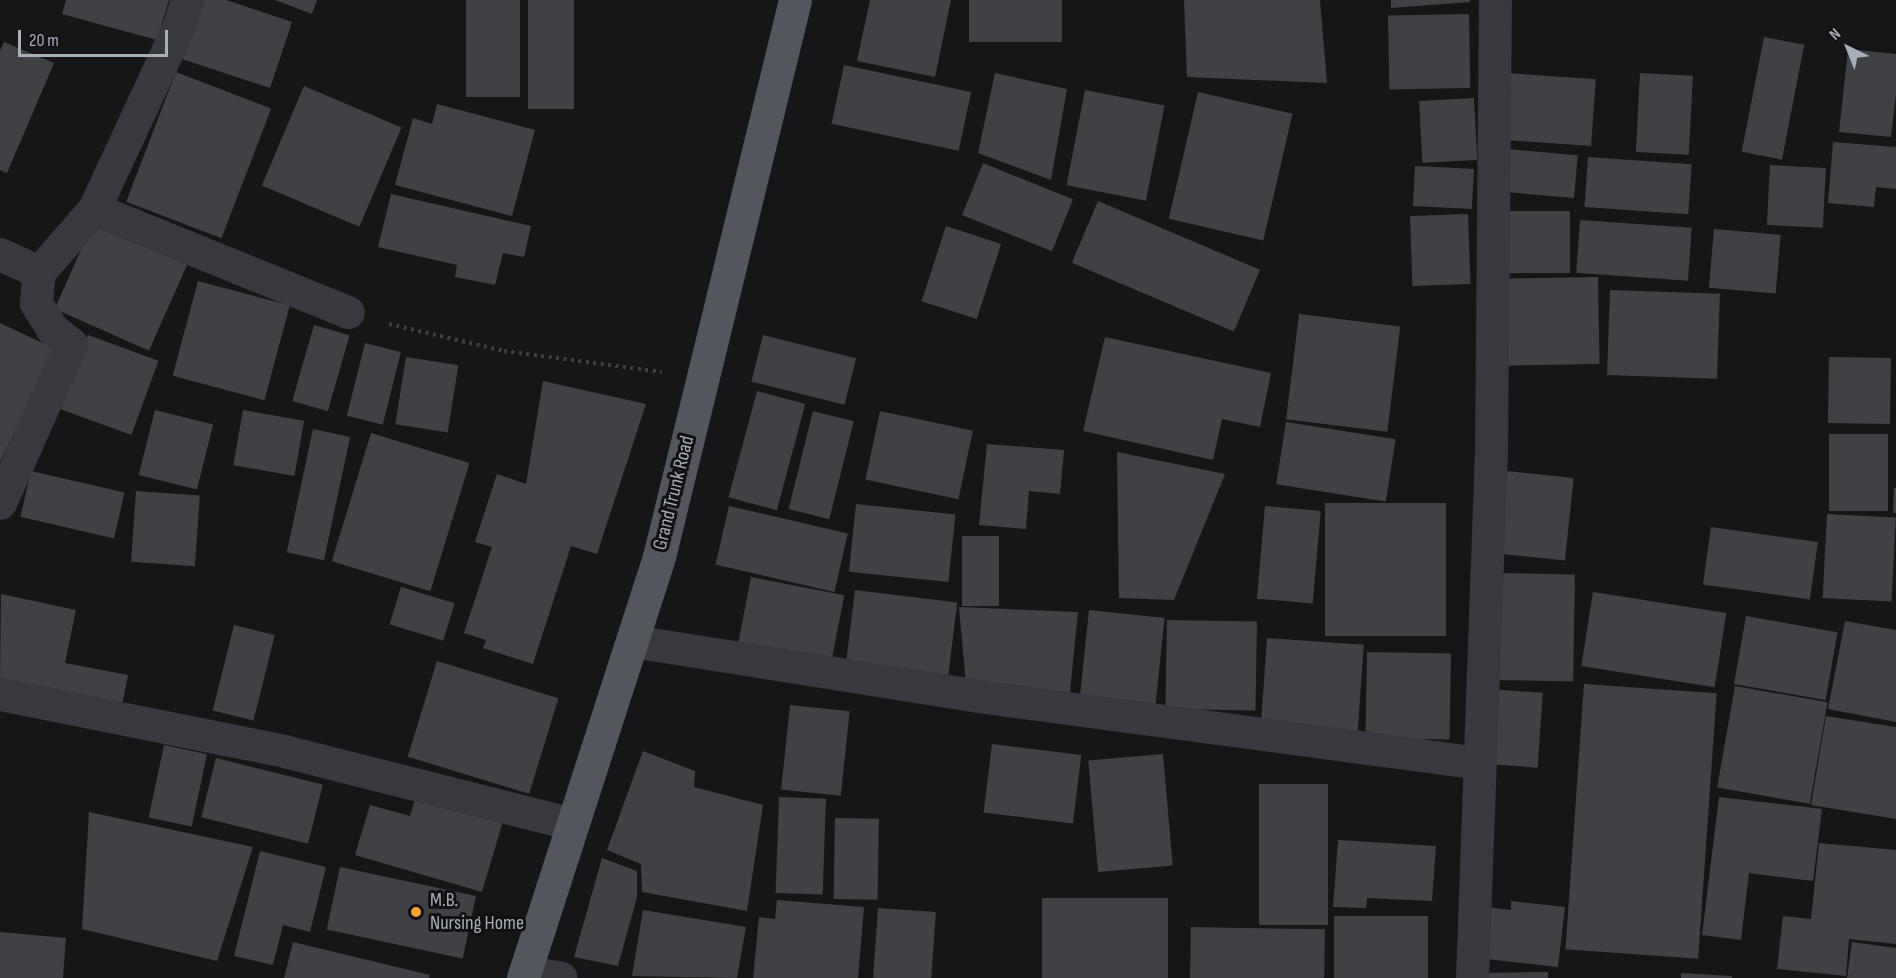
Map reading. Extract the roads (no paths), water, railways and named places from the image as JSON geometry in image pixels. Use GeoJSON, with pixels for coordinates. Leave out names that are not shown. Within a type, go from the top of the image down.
{"type":"FeatureCollection","features":[{"type":"Feature","properties":{"kind":"main road","name":"Grand Trunk Road"},"geometry":{"type":"LineString","coordinates":[[524,975],[658,557],[795,0]]}},
{"type":"Feature","properties":{"kind":"street"},"geometry":{"type":"LineString","coordinates":[[0,503],[71,344],[52,329],[36,303],[39,272],[94,209],[178,28],[186,0]]}},
{"type":"Feature","properties":{"kind":"street"},"geometry":{"type":"LineString","coordinates":[[1472,978],[1491,451],[1495,0]]}},
{"type":"Feature","properties":{"kind":"street"},"geometry":{"type":"LineString","coordinates":[[94,209],[348,312]]}},
{"type":"Feature","properties":{"kind":"street"},"geometry":{"type":"LineString","coordinates":[[0,254],[39,272]]}},
{"type":"Feature","properties":{"kind":"street"},"geometry":{"type":"LineString","coordinates":[[632,641],[985,698],[1480,763]]}},
{"type":"Feature","properties":{"kind":"street"},"geometry":{"type":"LineString","coordinates":[[0,694],[285,751],[572,824]]}},
{"type":"Feature","properties":{"kind":"street"},"geometry":{"type":"LineString","coordinates":[[524,975],[561,978]]}},
{"type":"Feature","properties":{"kind":"place","name":"M.B. Nursing Home"},"geometry":{"type":"Point","coordinates":[416,912]}}]}
